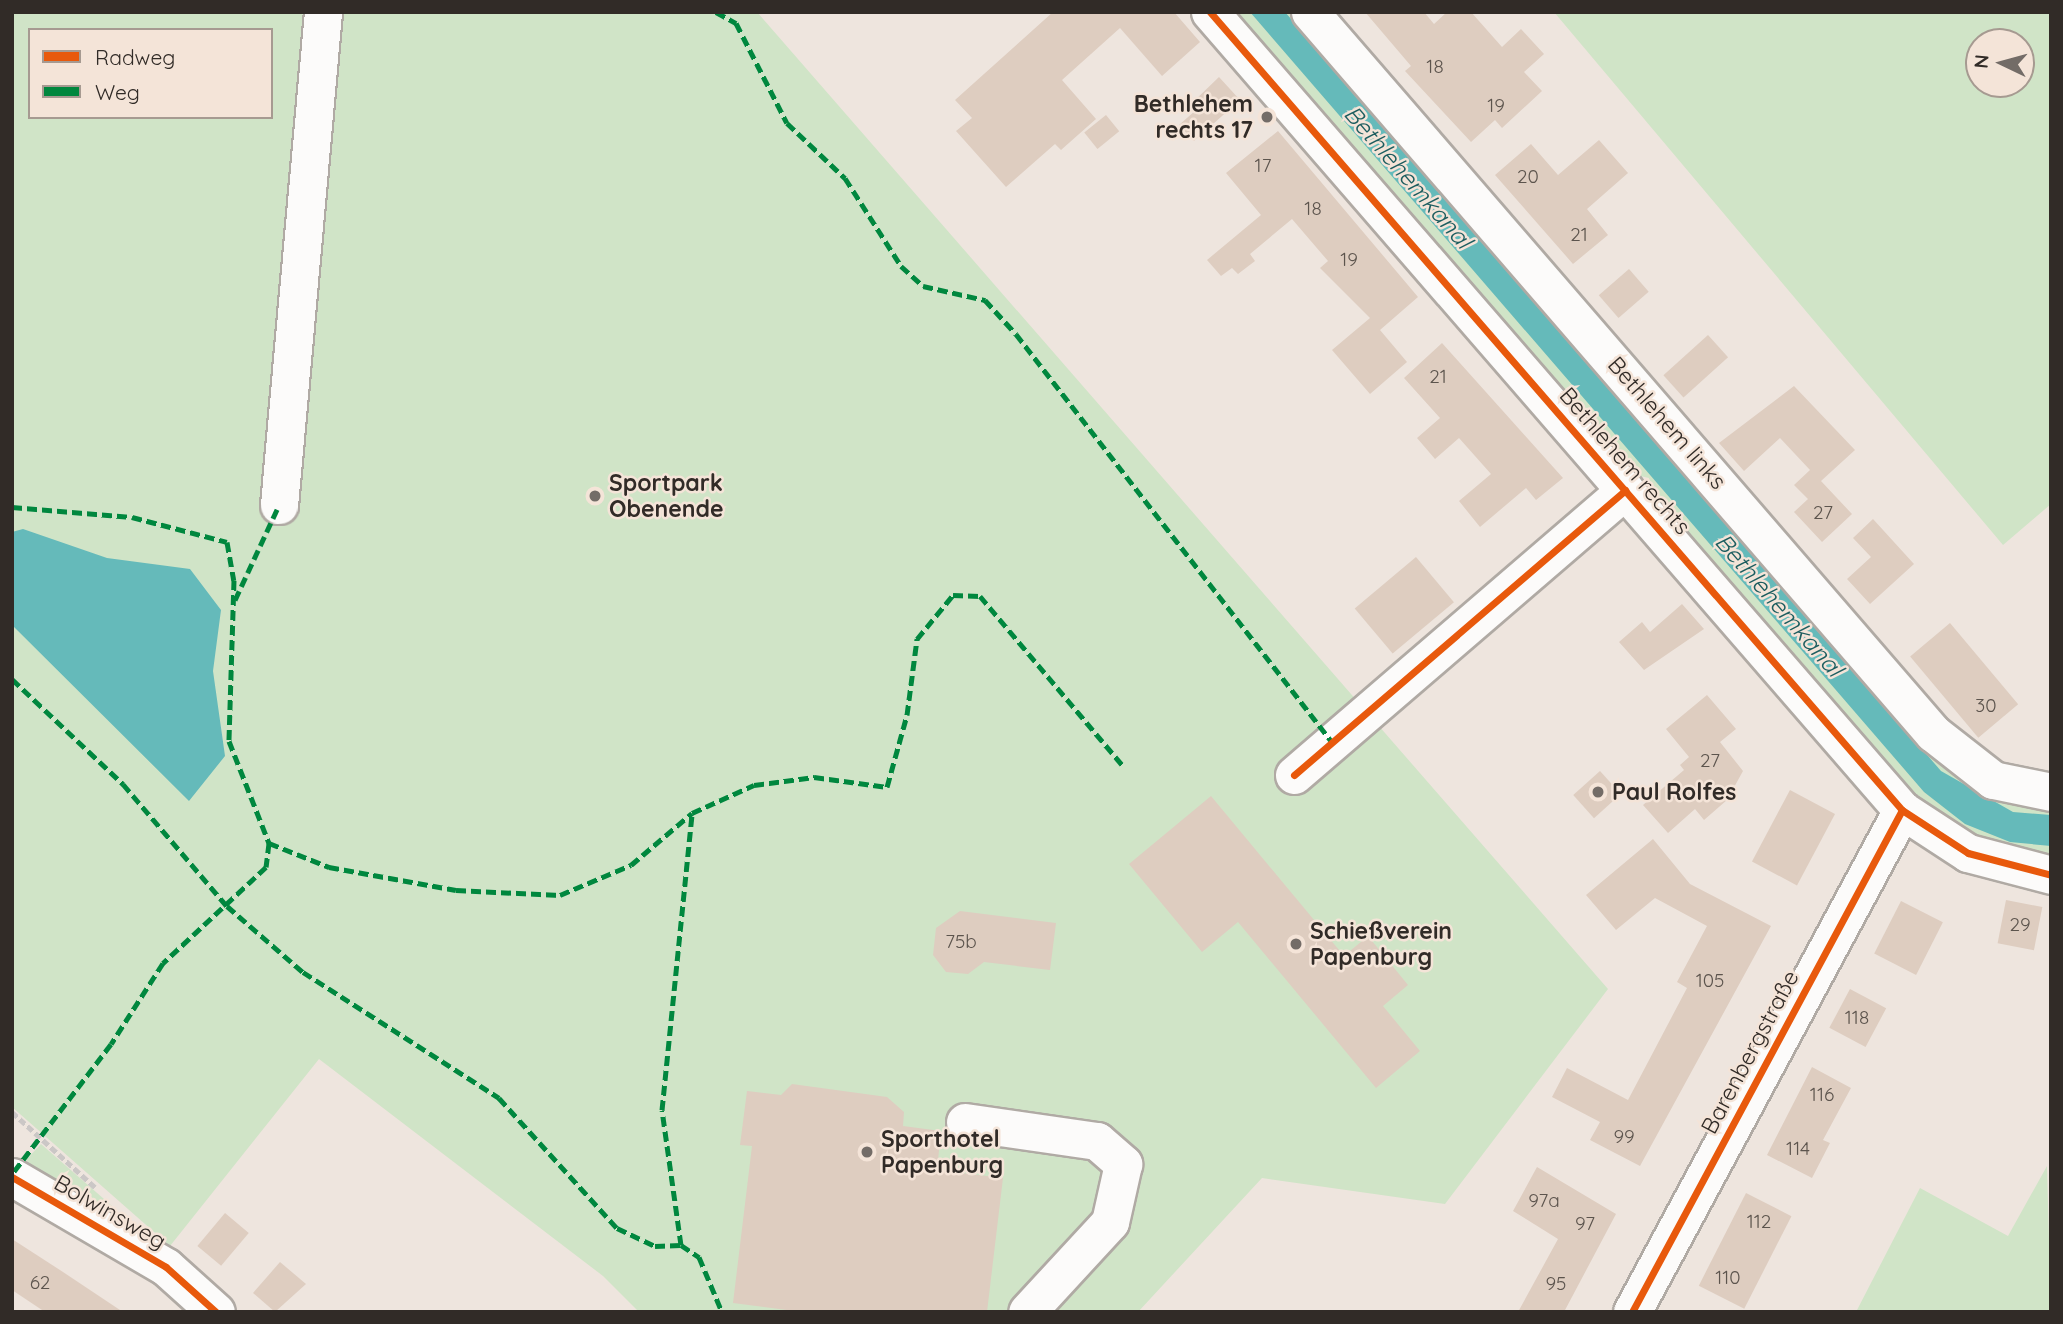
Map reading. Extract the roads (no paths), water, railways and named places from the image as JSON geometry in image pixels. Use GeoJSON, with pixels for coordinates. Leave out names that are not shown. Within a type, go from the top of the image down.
{"type":"FeatureCollection","features":[{"type":"Feature","properties":{"kind":"street"},"geometry":{"type":"LineString","coordinates":[[279,505],[323,12]]}},
{"type":"Feature","properties":{"kind":"street","name":"Bethlehem rechts"},"geometry":{"type":"LineString","coordinates":[[1210,12],[1902,810],[1968,853],[2051,875]]}},
{"type":"Feature","properties":{"kind":"street","name":"Bethlehem links"},"geometry":{"type":"LineString","coordinates":[[1310,12],[1933,733],[1993,780],[2051,792]]}},
{"type":"Feature","properties":{"kind":"street"},"geometry":{"type":"LineString","coordinates":[[1294,775],[1625,490]]}},
{"type":"Feature","properties":{"kind":"street","name":"Barenbergstraße"},"geometry":{"type":"LineString","coordinates":[[1632,1312],[1902,810]]}},
{"type":"Feature","properties":{"kind":"street"},"geometry":{"type":"LineString","coordinates":[[965,1122],[1097,1140],[1123,1164],[1110,1222],[1027,1312]]}},
{"type":"Feature","properties":{"kind":"street","name":"Bolwinsweg"},"geometry":{"type":"LineString","coordinates":[[12,1177],[166,1267],[216,1312]]}},
{"type":"Feature","properties":{"kind":"water","name":"Bethlehemkanal"},"geometry":{"type":"Polygon","coordinates":[[[1250,12],[1285,12],[1941,771],[2013,812],[2051,815],[2051,846],[2010,842],[1965,824],[1924,792],[1250,12]]]}},
{"type":"Feature","properties":{"kind":"water"},"geometry":{"type":"Polygon","coordinates":[[[23,529],[107,558],[190,569],[221,610],[213,671],[225,756],[189,801],[12,625],[12,532],[23,529]]]}},
{"type":"Feature","properties":{"kind":"place","name":"Bethlehem rechts 17"},"geometry":{"type":"Point","coordinates":[1267,117]}},
{"type":"Feature","properties":{"kind":"place","name":"Sportpark Obenende"},"geometry":{"type":"Point","coordinates":[595,496]}},
{"type":"Feature","properties":{"kind":"place","name":"Paul Rolfes"},"geometry":{"type":"Point","coordinates":[1598,792]}},
{"type":"Feature","properties":{"kind":"place","name":"Schießverein Papenburg"},"geometry":{"type":"Point","coordinates":[1296,944]}},
{"type":"Feature","properties":{"kind":"place","name":"Sporthotel Papenburg"},"geometry":{"type":"Point","coordinates":[867,1152]}}]}
